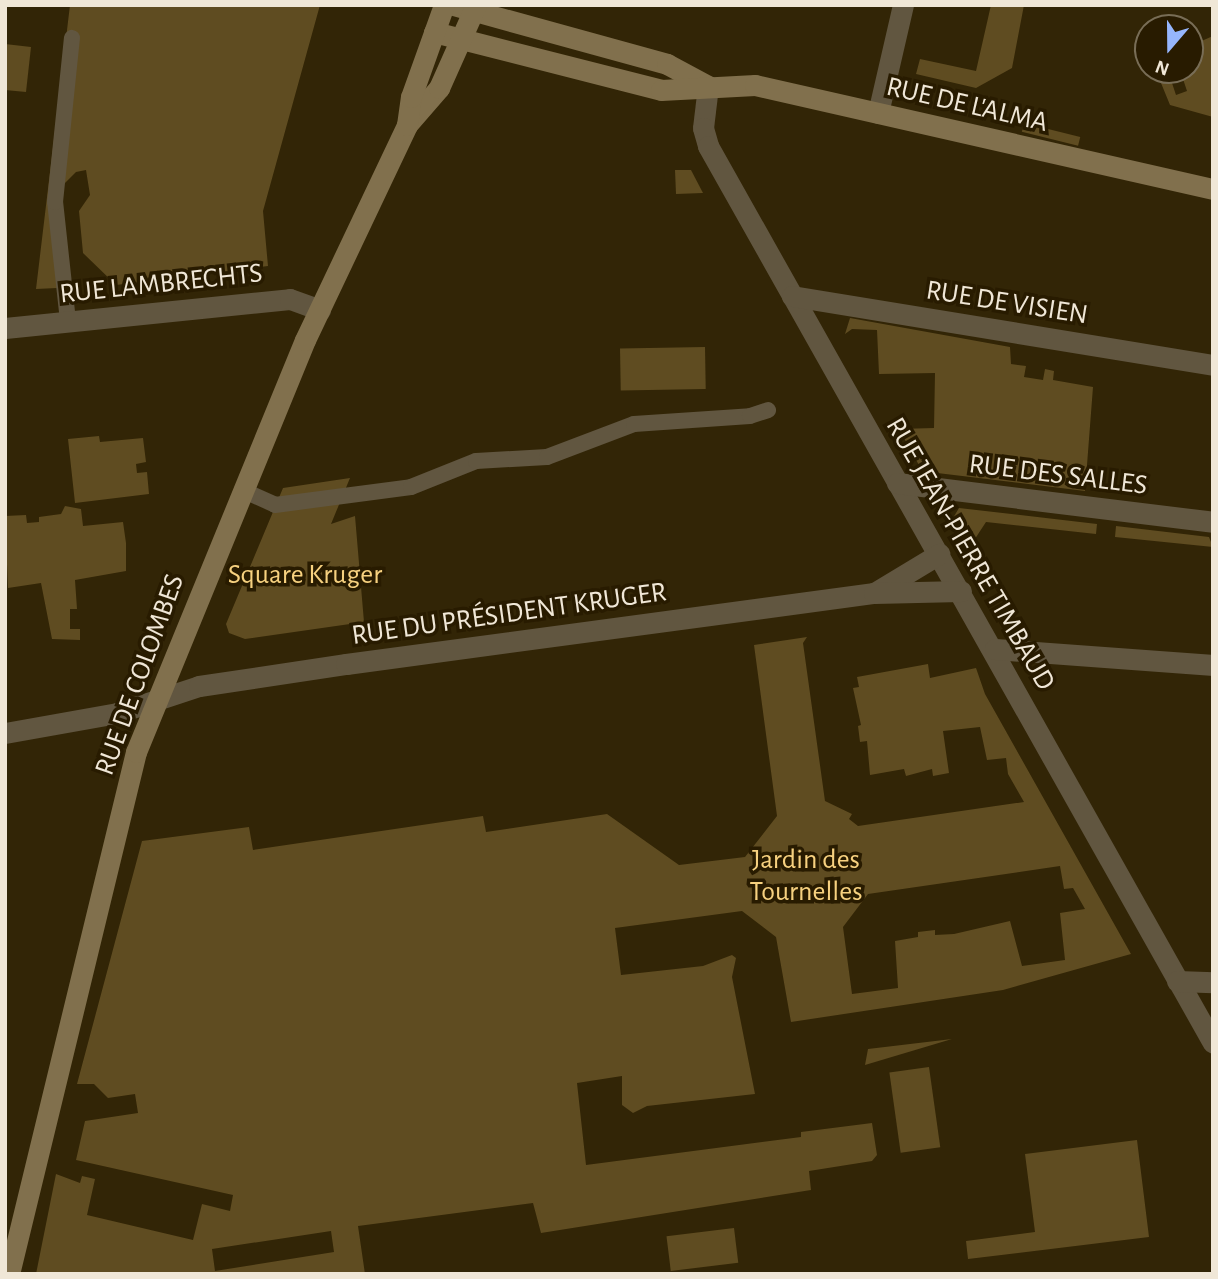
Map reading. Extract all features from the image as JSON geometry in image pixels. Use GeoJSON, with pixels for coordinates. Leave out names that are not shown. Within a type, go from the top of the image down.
{"type":"FeatureCollection","features":[{"type":"Feature","properties":{"kind":"main road","name":"RUE DE COLOMBES"},"geometry":{"type":"LineString","coordinates":[[9,1274],[128,779],[154,703],[320,310],[407,125],[411,97],[444,5]]}},
{"type":"Feature","properties":{"kind":"main road","name":"RUE DE L'ALMA"},"geometry":{"type":"LineString","coordinates":[[453,5],[475,9],[604,49],[667,64],[708,86]]}},
{"type":"Feature","properties":{"kind":"main road","name":"RUE DE COLOMBES"},"geometry":{"type":"LineString","coordinates":[[407,125],[429,103],[462,42],[475,9]]}},
{"type":"Feature","properties":{"kind":"main road","name":"RUE DE L'ALMA"},"geometry":{"type":"LineString","coordinates":[[434,32],[462,42],[646,87],[755,85],[1213,189]]}},
{"type":"Feature","properties":{"kind":"street"},"geometry":{"type":"LineString","coordinates":[[878,113],[903,5]]}},
{"type":"Feature","properties":{"kind":"street"},"geometry":{"type":"LineString","coordinates":[[68,321],[55,202],[72,38]]}},
{"type":"Feature","properties":{"kind":"street","name":"RUE JEAN-PIERRE TIMBAUD"},"geometry":{"type":"LineString","coordinates":[[708,86],[705,138],[897,483],[995,649],[1213,1043]]}},
{"type":"Feature","properties":{"kind":"street","name":"RUE DE VISIEN"},"geometry":{"type":"LineString","coordinates":[[792,296],[1213,365]]}},
{"type":"Feature","properties":{"kind":"street","name":"RUE LAMBRECHTS"},"geometry":{"type":"LineString","coordinates":[[5,328],[290,299],[320,310]]}},
{"type":"Feature","properties":{"kind":"street"},"geometry":{"type":"LineString","coordinates":[[242,490],[275,505],[411,487],[476,461],[547,457],[634,424],[750,416],[768,410]]}},
{"type":"Feature","properties":{"kind":"street","name":"RUE DES SALLES"},"geometry":{"type":"LineString","coordinates":[[897,483],[1213,522]]}},
{"type":"Feature","properties":{"kind":"street","name":"RUE DU PRÉSIDENT KRUGER"},"geometry":{"type":"LineString","coordinates":[[874,593],[939,554]]}},
{"type":"Feature","properties":{"kind":"street","name":"RUE DU PRÉSIDENT KRUGER"},"geometry":{"type":"LineString","coordinates":[[5,733],[154,703],[199,686],[874,593],[961,591]]}},
{"type":"Feature","properties":{"kind":"street"},"geometry":{"type":"LineString","coordinates":[[995,649],[1213,665]]}},
{"type":"Feature","properties":{"kind":"street"},"geometry":{"type":"LineString","coordinates":[[1177,981],[1213,982]]}},
{"type":"Feature","properties":{"kind":"green space"},"geometry":{"type":"Polygon","coordinates":[[[70,5],[320,5],[263,211],[268,266],[116,285],[83,253],[79,211],[90,195],[86,170],[76,172],[60,188],[57,288],[36,289],[70,5]]]}},
{"type":"Feature","properties":{"kind":"green space"},"geometry":{"type":"Polygon","coordinates":[[[991,5],[1024,5],[1012,68],[976,88],[916,74],[920,59],[976,71],[991,5]]]}},
{"type":"Feature","properties":{"kind":"green space"},"geometry":{"type":"Polygon","coordinates":[[[1213,36],[1213,117],[1170,105],[1161,84],[1172,84],[1176,95],[1187,91],[1185,84],[1204,84],[1204,40],[1213,36]]]}},
{"type":"Feature","properties":{"kind":"green space"},"geometry":{"type":"Polygon","coordinates":[[[5,44],[31,47],[26,92],[5,90],[5,44]]]}},
{"type":"Feature","properties":{"kind":"green space"},"geometry":{"type":"Polygon","coordinates":[[[1024,123],[1080,137],[1078,146],[1022,132],[1024,123]]]}},
{"type":"Feature","properties":{"kind":"green space"},"geometry":{"type":"Polygon","coordinates":[[[675,170],[691,170],[703,193],[676,194],[675,170]]]}},
{"type":"Feature","properties":{"kind":"green space"},"geometry":{"type":"Polygon","coordinates":[[[850,318],[1010,347],[1011,364],[1026,366],[1024,377],[1043,380],[1045,369],[1054,371],[1053,380],[1093,387],[1085,491],[929,472],[920,467],[899,429],[934,428],[935,373],[879,374],[877,330],[852,329],[845,334],[850,318]]]}},
{"type":"Feature","properties":{"kind":"green space"},"geometry":{"type":"Polygon","coordinates":[[[705,347],[706,389],[621,390],[620,348],[705,347]]]}},
{"type":"Feature","properties":{"kind":"green space"},"geometry":{"type":"Polygon","coordinates":[[[99,436],[100,442],[143,438],[146,462],[136,464],[137,473],[147,472],[149,494],[75,503],[68,439],[99,436]]]}},
{"type":"Feature","properties":{"kind":"green space","name":"Square Kruger"},"geometry":{"type":"Polygon","coordinates":[[[350,478],[331,524],[355,516],[364,622],[245,639],[229,633],[226,624],[283,488],[350,478]]]}},
{"type":"Feature","properties":{"kind":"green space"},"geometry":{"type":"Polygon","coordinates":[[[65,506],[81,509],[83,526],[123,522],[126,543],[126,571],[75,580],[77,609],[70,609],[70,629],[80,629],[80,640],[52,639],[41,583],[8,588],[5,516],[26,515],[27,523],[39,522],[39,517],[61,514],[65,506]]]}},
{"type":"Feature","properties":{"kind":"green space"},"geometry":{"type":"Polygon","coordinates":[[[959,508],[1097,524],[1096,534],[986,522],[969,548],[953,518],[959,508]]]}},
{"type":"Feature","properties":{"kind":"green space"},"geometry":{"type":"Polygon","coordinates":[[[1116,526],[1209,537],[1213,547],[1115,537],[1116,526]]]}},
{"type":"Feature","properties":{"kind":"green space","name":"Jardin des Tournelles"},"geometry":{"type":"Polygon","coordinates":[[[807,637],[803,643],[825,801],[852,814],[849,819],[858,826],[1024,802],[1008,774],[1006,758],[987,760],[980,727],[943,731],[949,773],[933,776],[932,769],[906,776],[904,769],[870,775],[867,741],[860,742],[858,726],[861,725],[853,688],[859,687],[857,677],[928,664],[930,678],[976,668],[985,694],[1131,954],[1003,990],[791,1022],[776,937],[742,911],[615,928],[621,975],[703,966],[732,955],[736,958],[732,977],[755,1094],[647,1106],[633,1113],[622,1105],[622,1076],[577,1083],[586,1165],[801,1137],[801,1132],[872,1123],[877,1155],[872,1161],[809,1171],[811,1190],[541,1233],[533,1203],[358,1226],[365,1274],[36,1274],[56,1174],[80,1183],[82,1176],[95,1179],[87,1215],[193,1240],[202,1204],[230,1211],[233,1195],[76,1160],[85,1121],[138,1113],[135,1094],[108,1098],[94,1084],[77,1084],[142,841],[249,827],[253,850],[483,816],[486,832],[607,814],[679,865],[745,857],[777,816],[754,645],[807,637]],[[1060,866],[868,894],[843,927],[852,994],[898,988],[895,941],[918,937],[918,932],[935,930],[935,935],[954,934],[1010,921],[1022,966],[1065,960],[1060,913],[1085,909],[1073,888],[1064,889],[1060,866]],[[331,1231],[212,1249],[215,1271],[334,1252],[331,1231]]]}},
{"type":"Feature","properties":{"kind":"green space"},"geometry":{"type":"Polygon","coordinates":[[[952,1039],[865,1065],[868,1049],[952,1039]]]}},
{"type":"Feature","properties":{"kind":"green space"},"geometry":{"type":"Polygon","coordinates":[[[929,1067],[940,1147],[901,1153],[889,1073],[929,1067]]]}},
{"type":"Feature","properties":{"kind":"green space"},"geometry":{"type":"Polygon","coordinates":[[[1137,1140],[1149,1237],[968,1259],[966,1241],[1035,1232],[1025,1154],[1137,1140]]]}},
{"type":"Feature","properties":{"kind":"green space"},"geometry":{"type":"Polygon","coordinates":[[[734,1228],[738,1263],[671,1271],[667,1236],[734,1228]]]}}]}
